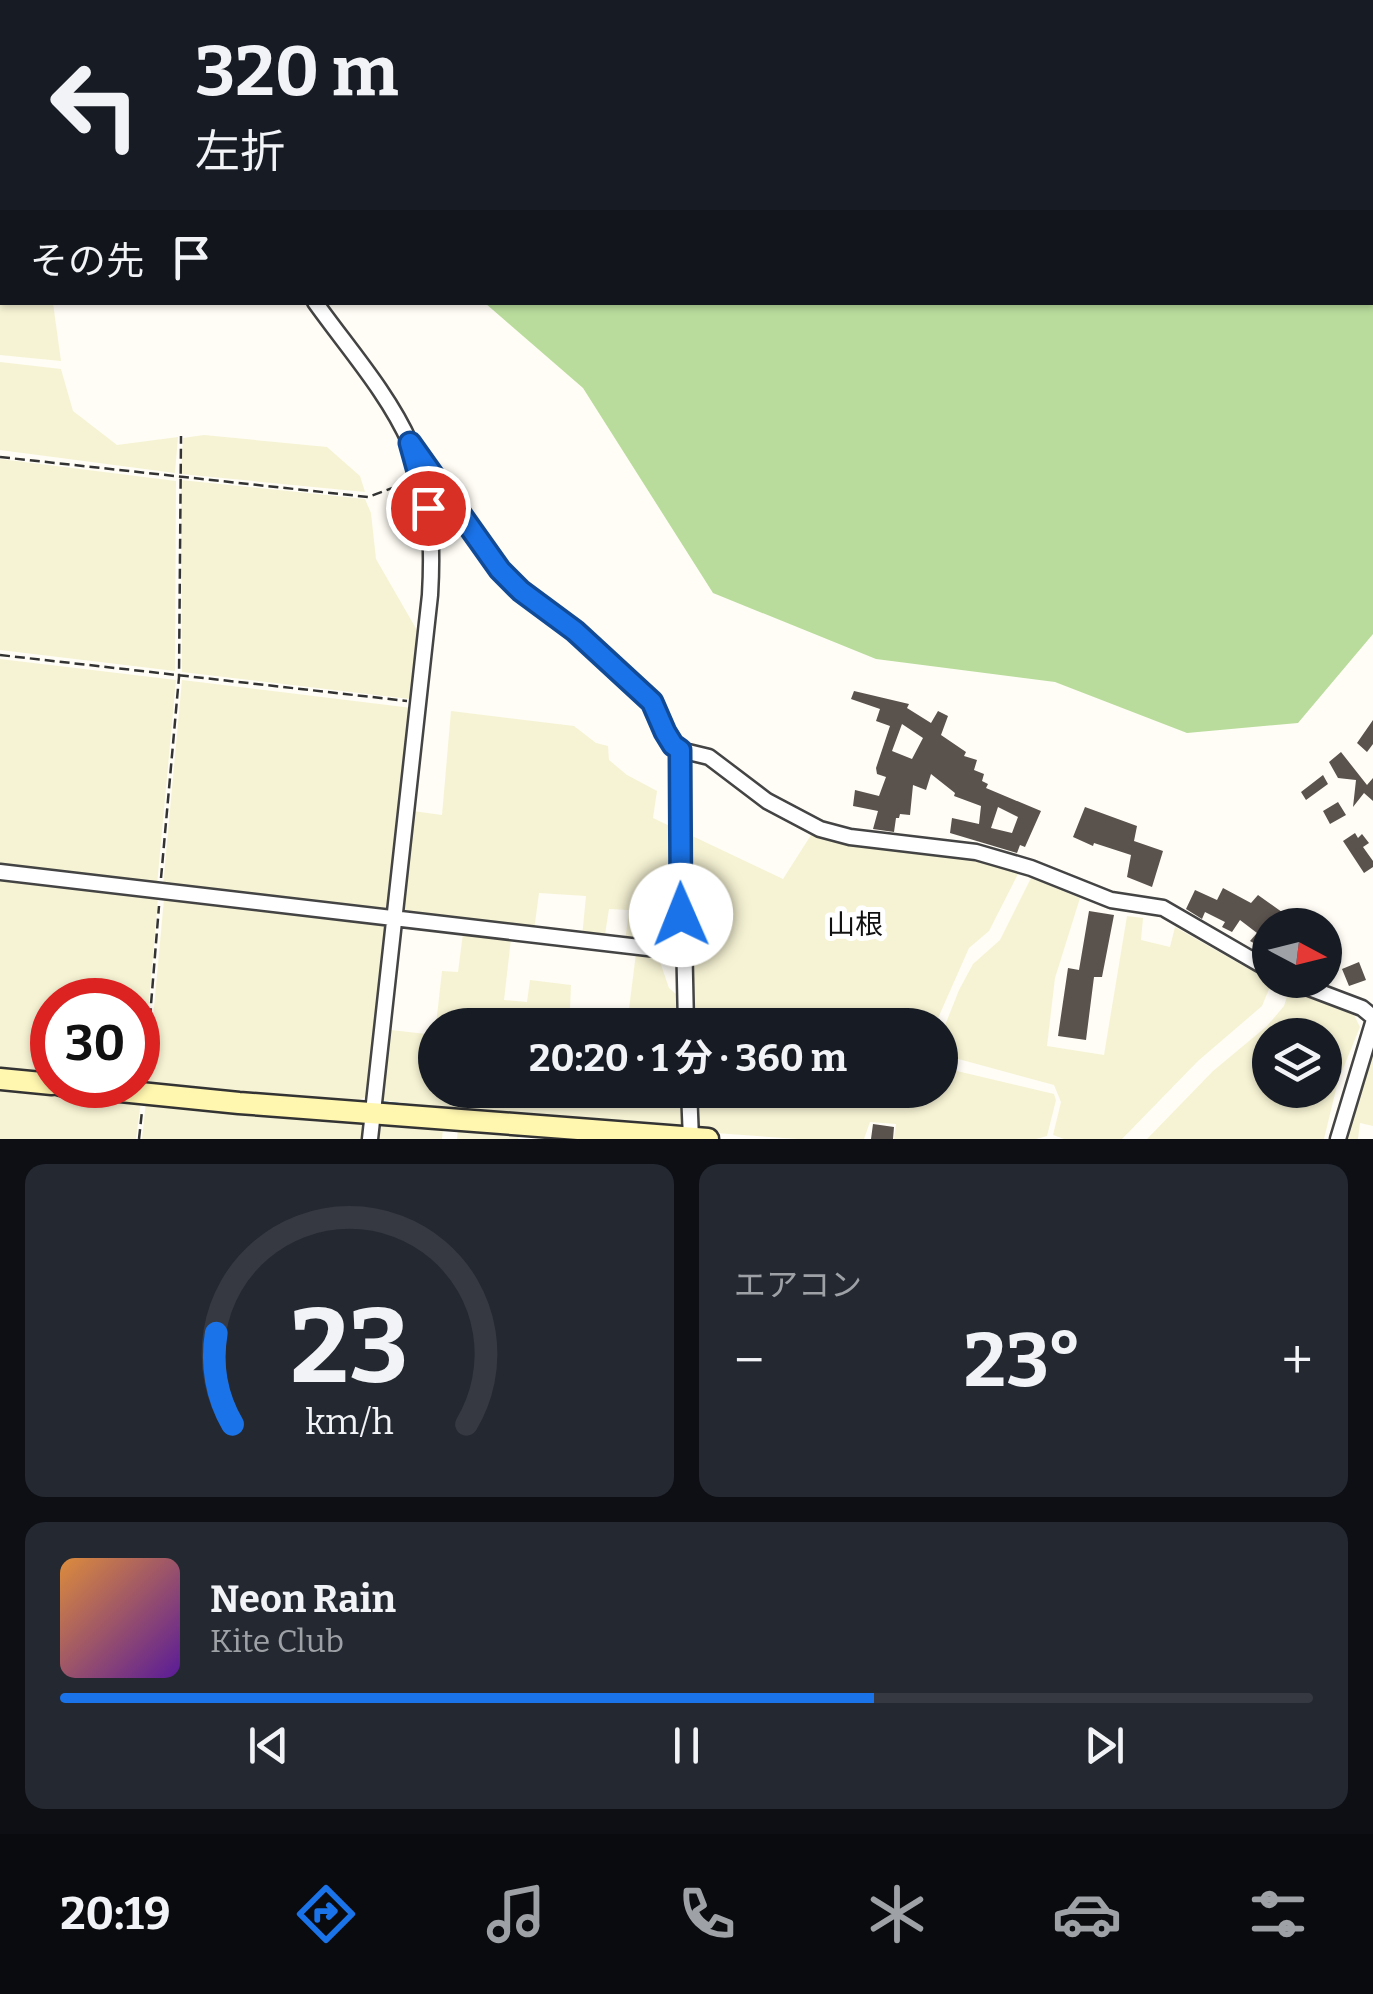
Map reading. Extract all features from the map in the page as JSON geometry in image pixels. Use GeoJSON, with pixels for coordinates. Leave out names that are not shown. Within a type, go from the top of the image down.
{"type":"FeatureCollection","features":[{"type":"Feature","properties":{"kind":"street"},"geometry":{"type":"LineString","coordinates":[[317,305],[500,570],[521,591],[575,631],[652,702],[665,732],[680,750],[709,757],[756,794],[820,829],[976,852],[1031,868],[1111,900],[1163,908],[1252,960]]}},
{"type":"Feature","properties":{"kind":"street"},"geometry":{"type":"LineString","coordinates":[[370,1139],[432,554],[428,508],[410,443]]}},
{"type":"Feature","properties":{"kind":"street"},"geometry":{"type":"LineString","coordinates":[[680,750],[685,1008]]}},
{"type":"Feature","properties":{"kind":"street"},"geometry":{"type":"LineString","coordinates":[[0,872],[682,952]]}},
{"type":"Feature","properties":{"kind":"street"},"geometry":{"type":"LineString","coordinates":[[1336,998],[1362,1008],[1373,1020],[1338,1139]]}},
{"type":"Feature","properties":{"kind":"street"},"geometry":{"type":"LineString","coordinates":[[0,1079],[30,1082]]}},
{"type":"Feature","properties":{"kind":"street"},"geometry":{"type":"LineString","coordinates":[[160,1091],[372,1113],[708,1139]]}},
{"type":"Feature","properties":{"kind":"street"},"geometry":{"type":"LineString","coordinates":[[690,1108],[691,1138]]}},
{"type":"Feature","properties":{"kind":"path"},"geometry":{"type":"LineString","coordinates":[[153,978],[179,677],[181,436]]}},
{"type":"Feature","properties":{"kind":"path"},"geometry":{"type":"LineString","coordinates":[[0,457],[368,497],[379,496],[421,476]]}},
{"type":"Feature","properties":{"kind":"path"},"geometry":{"type":"LineString","coordinates":[[0,655],[419,702]]}},
{"type":"Feature","properties":{"kind":"path"},"geometry":{"type":"LineString","coordinates":[[140,1139],[142,1108]]}},
{"type":"Feature","properties":{"kind":"shaded area"},"geometry":{"type":"Polygon","coordinates":[[[0,305],[53,305],[61,361],[0,355],[0,305]]]}},
{"type":"Feature","properties":{"kind":"shaded area"},"geometry":{"type":"Polygon","coordinates":[[[0,362],[61,369],[73,411],[117,445],[178,437],[175,473],[0,450],[0,362]]]}},
{"type":"Feature","properties":{"kind":"shaded area"},"geometry":{"type":"Polygon","coordinates":[[[204,435],[327,447],[360,476],[365,492],[181,474],[183,438],[204,435]]]}},
{"type":"Feature","properties":{"kind":"shaded area"},"geometry":{"type":"Polygon","coordinates":[[[0,459],[176,481],[175,671],[0,650],[0,459]]]}},
{"type":"Feature","properties":{"kind":"shaded area"},"geometry":{"type":"Polygon","coordinates":[[[181,480],[365,499],[371,513],[376,559],[418,632],[410,699],[182,672],[181,480]]]}},
{"type":"Feature","properties":{"kind":"shaded area"},"geometry":{"type":"Polygon","coordinates":[[[0,659],[176,680],[157,885],[0,868],[0,659]]]}},
{"type":"Feature","properties":{"kind":"shaded area"},"geometry":{"type":"Polygon","coordinates":[[[182,680],[412,708],[390,913],[163,886],[182,680]]]}},
{"type":"Feature","properties":{"kind":"shaded area"},"geometry":{"type":"Polygon","coordinates":[[[451,711],[574,726],[596,743],[608,746],[609,760],[627,775],[657,791],[653,818],[674,828],[666,879],[667,947],[625,942],[629,910],[609,909],[604,941],[582,937],[586,896],[539,893],[534,931],[401,916],[413,811],[442,815],[451,711]]]}},
{"type":"Feature","properties":{"kind":"shaded area"},"geometry":{"type":"Polygon","coordinates":[[[686,833],[783,879],[811,835],[982,861],[1019,872],[989,931],[969,948],[943,1008],[689,1008],[686,833]]]}},
{"type":"Feature","properties":{"kind":"shaded area"},"geometry":{"type":"Polygon","coordinates":[[[1031,878],[1080,898],[1055,978],[1047,1046],[1104,1055],[1127,916],[1143,918],[1141,940],[1170,947],[1175,927],[1252,971],[1252,998],[1265,998],[1262,1006],[1198,1061],[1122,1139],[1064,1139],[1053,1135],[1061,1102],[1054,1085],[958,1059],[958,1008],[952,1008],[973,964],[1000,940],[1031,878]]]}},
{"type":"Feature","properties":{"kind":"shaded area"},"geometry":{"type":"Polygon","coordinates":[[[0,881],[158,898],[151,978],[30,978],[30,1072],[0,1069],[0,881]]]}},
{"type":"Feature","properties":{"kind":"shaded area"},"geometry":{"type":"Polygon","coordinates":[[[164,899],[388,924],[367,1096],[353,1103],[160,1085],[160,978],[157,978],[164,899]]]}},
{"type":"Feature","properties":{"kind":"shaded area"},"geometry":{"type":"Polygon","coordinates":[[[463,933],[511,939],[504,1000],[527,1002],[530,980],[571,985],[570,1008],[438,1008],[442,971],[458,972],[463,933]]]}},
{"type":"Feature","properties":{"kind":"shaded area"},"geometry":{"type":"Polygon","coordinates":[[[636,953],[658,956],[669,988],[677,995],[678,1008],[629,1008],[636,953]]]}},
{"type":"Feature","properties":{"kind":"shaded area"},"geometry":{"type":"Polygon","coordinates":[[[1286,998],[1310,998],[1354,1015],[1360,1027],[1342,1071],[1342,1018],[1274,1018],[1286,998]]]}},
{"type":"Feature","properties":{"kind":"shaded area"},"geometry":{"type":"Polygon","coordinates":[[[391,1030],[418,1033],[418,1105],[381,1100],[391,1030]]]}},
{"type":"Feature","properties":{"kind":"shaded area"},"geometry":{"type":"Polygon","coordinates":[[[1252,1038],[1252,1108],[1331,1108],[1324,1139],[1147,1139],[1213,1071],[1252,1038]]]}},
{"type":"Feature","properties":{"kind":"shaded area"},"geometry":{"type":"Polygon","coordinates":[[[1373,1048],[1373,1126],[1360,1123],[1358,1139],[1347,1139],[1373,1048]]]}},
{"type":"Feature","properties":{"kind":"shaded area"},"geometry":{"type":"Polygon","coordinates":[[[958,1071],[1054,1094],[1056,1100],[1047,1136],[1036,1139],[894,1139],[896,1124],[870,1122],[864,1139],[798,1139],[701,1132],[701,1128],[695,1127],[694,1108],[958,1108],[958,1071]]]}},
{"type":"Feature","properties":{"kind":"shaded area"},"geometry":{"type":"Polygon","coordinates":[[[0,1086],[30,1089],[30,1108],[140,1108],[136,1139],[0,1139],[0,1086]]]}},
{"type":"Feature","properties":{"kind":"shaded area"},"geometry":{"type":"Polygon","coordinates":[[[160,1102],[364,1124],[362,1139],[142,1139],[145,1108],[160,1108],[160,1102]]]}},
{"type":"Feature","properties":{"kind":"shaded area"},"geometry":{"type":"Polygon","coordinates":[[[438,1108],[683,1108],[684,1130],[438,1108]]]}},
{"type":"Feature","properties":{"kind":"shaded area"},"geometry":{"type":"Polygon","coordinates":[[[378,1127],[443,1129],[442,1139],[377,1139],[378,1127]]]}},
{"type":"Feature","properties":{"kind":"shaded area"},"geometry":{"type":"Polygon","coordinates":[[[458,1127],[521,1132],[518,1139],[457,1139],[458,1127]]]}},
{"type":"Feature","properties":{"kind":"green space"},"geometry":{"type":"Polygon","coordinates":[[[487,305],[1373,305],[1373,634],[1298,723],[1187,733],[1055,682],[876,659],[713,593],[583,388],[487,305]]]}},
{"type":"Feature","properties":{"kind":"building"},"geometry":{"type":"Polygon","coordinates":[[[854,691],[909,704],[907,708],[931,723],[938,711],[948,716],[941,735],[966,752],[964,756],[977,760],[974,770],[984,774],[986,788],[1041,811],[1025,847],[1020,845],[1017,853],[950,833],[952,818],[979,824],[981,806],[954,796],[931,774],[926,790],[913,785],[910,815],[900,814],[896,818],[894,832],[873,829],[878,811],[853,806],[855,790],[879,796],[886,777],[877,774],[876,768],[890,726],[876,721],[880,709],[851,699],[854,691]],[[902,724],[892,751],[912,759],[923,738],[902,724]],[[998,807],[991,828],[1012,833],[1018,817],[998,807]]]}},
{"type":"Feature","properties":{"kind":"building"},"geometry":{"type":"Polygon","coordinates":[[[1373,720],[1373,744],[1367,752],[1357,743],[1373,720]]]}},
{"type":"Feature","properties":{"kind":"building"},"geometry":{"type":"Polygon","coordinates":[[[1341,752],[1367,785],[1373,778],[1373,801],[1364,793],[1353,807],[1356,780],[1338,778],[1329,762],[1341,752]]]}},
{"type":"Feature","properties":{"kind":"building"},"geometry":{"type":"Polygon","coordinates":[[[1323,775],[1328,784],[1306,800],[1301,792],[1323,775]]]}},
{"type":"Feature","properties":{"kind":"building"},"geometry":{"type":"Polygon","coordinates":[[[1338,802],[1346,815],[1330,824],[1323,811],[1338,802]]]}},
{"type":"Feature","properties":{"kind":"building"},"geometry":{"type":"Polygon","coordinates":[[[1085,807],[1137,826],[1134,841],[1163,851],[1152,887],[1127,877],[1131,855],[1073,837],[1085,807]]]}},
{"type":"Feature","properties":{"kind":"building"},"geometry":{"type":"Polygon","coordinates":[[[1355,833],[1358,838],[1362,834],[1369,843],[1363,847],[1373,867],[1364,873],[1343,841],[1355,833]]]}},
{"type":"Feature","properties":{"kind":"building"},"geometry":{"type":"Polygon","coordinates":[[[1223,888],[1251,903],[1258,895],[1276,908],[1252,908],[1252,929],[1240,920],[1232,932],[1222,927],[1225,922],[1205,912],[1202,919],[1186,909],[1195,890],[1217,900],[1223,888]]]}},
{"type":"Feature","properties":{"kind":"building"},"geometry":{"type":"Polygon","coordinates":[[[1089,911],[1114,915],[1102,977],[1094,977],[1086,1040],[1058,1036],[1068,968],[1079,970],[1089,911]]]}},
{"type":"Feature","properties":{"kind":"building"},"geometry":{"type":"Polygon","coordinates":[[[1359,962],[1366,980],[1349,986],[1342,969],[1359,962]]]}},
{"type":"Feature","properties":{"kind":"building"},"geometry":{"type":"Polygon","coordinates":[[[873,1124],[894,1127],[893,1139],[871,1139],[873,1124]]]}},
{"type":"Feature","properties":{"kind":"waterway"},"geometry":{"type":"LineString","coordinates":[[380,1103],[409,1106]]}},
{"type":"Feature","properties":{"kind":"district","name":"山根"},"geometry":{"type":"Point","coordinates":[855,924]}},
{"type":"Feature","properties":{"kind":"route"},"geometry":{"type":"LineString","coordinates":[[428,508],[410,443],[490,560],[652,702],[665,732],[680,750],[681,915]]}}]}
